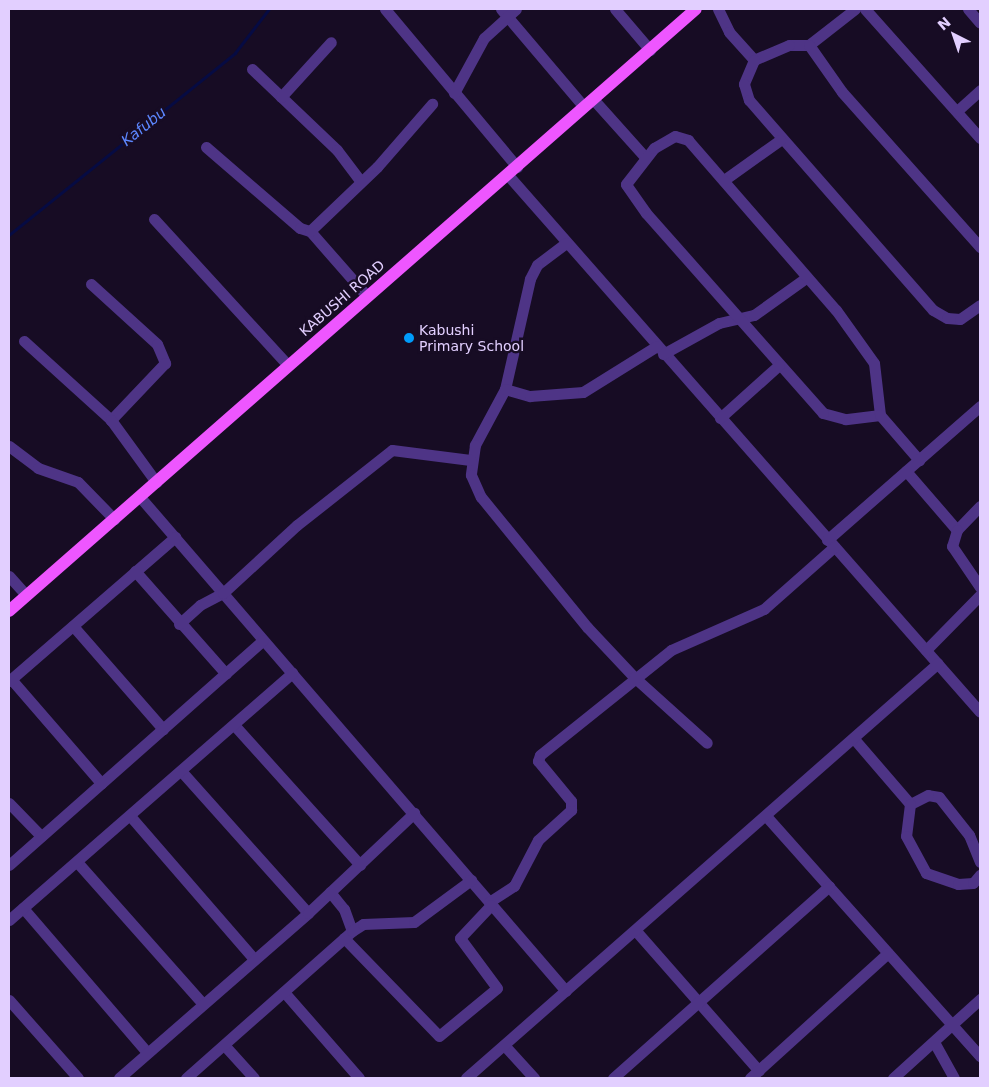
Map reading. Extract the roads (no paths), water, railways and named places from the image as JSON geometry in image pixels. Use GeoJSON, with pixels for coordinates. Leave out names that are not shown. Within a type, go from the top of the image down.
{"type":"FeatureCollection","features":[{"type":"Feature","properties":{"kind":"main road","name":"KABUSHI ROAD"},"geometry":{"type":"LineString","coordinates":[[9,611],[696,9]]}},
{"type":"Feature","properties":{"kind":"street"},"geometry":{"type":"LineString","coordinates":[[385,9],[454,93],[566,243],[980,712]]}},
{"type":"Feature","properties":{"kind":"street"},"geometry":{"type":"LineString","coordinates":[[615,9],[650,50]]}},
{"type":"Feature","properties":{"kind":"street"},"geometry":{"type":"LineString","coordinates":[[718,9],[728,32],[754,60]]}},
{"type":"Feature","properties":{"kind":"street"},"geometry":{"type":"LineString","coordinates":[[855,9],[809,45],[789,45],[754,60],[744,84],[749,100],[780,140],[934,310],[947,318],[960,318],[980,305]]}},
{"type":"Feature","properties":{"kind":"street"},"geometry":{"type":"LineString","coordinates":[[865,9],[980,138]]}},
{"type":"Feature","properties":{"kind":"street"},"geometry":{"type":"LineString","coordinates":[[968,9],[980,22]]}},
{"type":"Feature","properties":{"kind":"street"},"geometry":{"type":"LineString","coordinates":[[454,93],[484,38],[508,11],[588,103],[645,157]]}},
{"type":"Feature","properties":{"kind":"street"},"geometry":{"type":"LineString","coordinates":[[281,98],[331,42]]}},
{"type":"Feature","properties":{"kind":"street"},"geometry":{"type":"LineString","coordinates":[[809,45],[842,92],[980,247]]}},
{"type":"Feature","properties":{"kind":"street"},"geometry":{"type":"LineString","coordinates":[[252,69],[337,150],[360,182]]}},
{"type":"Feature","properties":{"kind":"street"},"geometry":{"type":"LineString","coordinates":[[956,111],[980,90]]}},
{"type":"Feature","properties":{"kind":"street"},"geometry":{"type":"LineString","coordinates":[[310,230],[360,182],[432,104]]}},
{"type":"Feature","properties":{"kind":"street"},"geometry":{"type":"LineString","coordinates":[[880,415],[829,418],[738,319],[630,193],[626,184],[630,174],[645,157],[675,136],[688,140],[867,347],[879,380],[880,415],[919,460]]}},
{"type":"Feature","properties":{"kind":"street"},"geometry":{"type":"LineString","coordinates":[[724,180],[780,140]]}},
{"type":"Feature","properties":{"kind":"street"},"geometry":{"type":"LineString","coordinates":[[206,147],[300,228],[310,230],[367,296]]}},
{"type":"Feature","properties":{"kind":"street"},"geometry":{"type":"LineString","coordinates":[[154,220],[288,365]]}},
{"type":"Feature","properties":{"kind":"street"},"geometry":{"type":"LineString","coordinates":[[566,243],[536,265],[530,279],[505,389],[470,460],[481,497],[634,677],[707,743]]}},
{"type":"Feature","properties":{"kind":"street"},"geometry":{"type":"LineString","coordinates":[[505,389],[530,396],[583,392],[660,350],[713,326],[760,311],[807,277]]}},
{"type":"Feature","properties":{"kind":"street"},"geometry":{"type":"LineString","coordinates":[[91,284],[157,344],[165,363],[111,420]]}},
{"type":"Feature","properties":{"kind":"street"},"geometry":{"type":"LineString","coordinates":[[24,341],[111,420],[156,482]]}},
{"type":"Feature","properties":{"kind":"street"},"geometry":{"type":"LineString","coordinates":[[720,418],[780,365]]}},
{"type":"Feature","properties":{"kind":"street"},"geometry":{"type":"LineString","coordinates":[[330,892],[344,909],[348,934],[439,1036],[496,988],[460,938],[490,904],[514,886],[538,840],[571,810],[571,801],[538,757],[634,677],[671,650],[764,609],[906,471],[980,406]]}},
{"type":"Feature","properties":{"kind":"street"},"geometry":{"type":"LineString","coordinates":[[9,446],[38,468],[78,482],[114,519]]}},
{"type":"Feature","properties":{"kind":"street"},"geometry":{"type":"LineString","coordinates":[[179,624],[200,605],[223,593],[297,525],[392,450],[470,460]]}},
{"type":"Feature","properties":{"kind":"street"},"geometry":{"type":"LineString","coordinates":[[906,471],[956,530]]}},
{"type":"Feature","properties":{"kind":"street"},"geometry":{"type":"LineString","coordinates":[[140,497],[566,991]]}},
{"type":"Feature","properties":{"kind":"street"},"geometry":{"type":"LineString","coordinates":[[926,650],[980,588],[956,556],[952,546],[956,530],[980,506]]}},
{"type":"Feature","properties":{"kind":"street"},"geometry":{"type":"LineString","coordinates":[[100,783],[10,680],[175,538]]}},
{"type":"Feature","properties":{"kind":"street"},"geometry":{"type":"LineString","coordinates":[[135,571],[179,624],[226,674]]}},
{"type":"Feature","properties":{"kind":"street"},"geometry":{"type":"LineString","coordinates":[[9,576],[26,595]]}},
{"type":"Feature","properties":{"kind":"street"},"geometry":{"type":"LineString","coordinates":[[73,626],[163,728]]}},
{"type":"Feature","properties":{"kind":"street"},"geometry":{"type":"LineString","coordinates":[[9,865],[263,640]]}},
{"type":"Feature","properties":{"kind":"street"},"geometry":{"type":"LineString","coordinates":[[466,1078],[855,740],[938,663]]}},
{"type":"Feature","properties":{"kind":"street"},"geometry":{"type":"LineString","coordinates":[[9,920],[131,818],[292,674]]}},
{"type":"Feature","properties":{"kind":"street"},"geometry":{"type":"LineString","coordinates":[[235,726],[360,864]]}},
{"type":"Feature","properties":{"kind":"street"},"geometry":{"type":"LineString","coordinates":[[855,740],[910,804],[906,836],[920,867],[944,882],[979,879]]}},
{"type":"Feature","properties":{"kind":"street"},"geometry":{"type":"LineString","coordinates":[[182,772],[308,913]]}},
{"type":"Feature","properties":{"kind":"street"},"geometry":{"type":"LineString","coordinates":[[910,804],[928,795],[939,797],[969,835],[980,862]]}},
{"type":"Feature","properties":{"kind":"street"},"geometry":{"type":"LineString","coordinates":[[9,803],[41,836]]}},
{"type":"Feature","properties":{"kind":"street"},"geometry":{"type":"LineString","coordinates":[[119,1078],[202,1003],[308,913],[414,813]]}},
{"type":"Feature","properties":{"kind":"street"},"geometry":{"type":"LineString","coordinates":[[766,816],[980,1056]]}},
{"type":"Feature","properties":{"kind":"street"},"geometry":{"type":"LineString","coordinates":[[131,818],[254,959]]}},
{"type":"Feature","properties":{"kind":"street"},"geometry":{"type":"LineString","coordinates":[[77,862],[202,1003]]}},
{"type":"Feature","properties":{"kind":"street"},"geometry":{"type":"LineString","coordinates":[[186,1078],[225,1046],[348,934],[363,924],[414,922],[471,880]]}},
{"type":"Feature","properties":{"kind":"street"},"geometry":{"type":"LineString","coordinates":[[613,1078],[701,1002],[829,886]]}},
{"type":"Feature","properties":{"kind":"street"},"geometry":{"type":"LineString","coordinates":[[23,908],[148,1052]]}},
{"type":"Feature","properties":{"kind":"street"},"geometry":{"type":"LineString","coordinates":[[636,931],[701,1002],[754,1075],[888,953]]}},
{"type":"Feature","properties":{"kind":"street"},"geometry":{"type":"LineString","coordinates":[[284,992],[359,1078]]}},
{"type":"Feature","properties":{"kind":"street"},"geometry":{"type":"LineString","coordinates":[[893,1078],[980,999]]}},
{"type":"Feature","properties":{"kind":"street"},"geometry":{"type":"LineString","coordinates":[[9,1000],[78,1078]]}},
{"type":"Feature","properties":{"kind":"street"},"geometry":{"type":"LineString","coordinates":[[934,1042],[954,1078]]}},
{"type":"Feature","properties":{"kind":"street"},"geometry":{"type":"LineString","coordinates":[[504,1045],[534,1078]]}},
{"type":"Feature","properties":{"kind":"street"},"geometry":{"type":"LineString","coordinates":[[225,1046],[254,1078]]}},
{"type":"Feature","properties":{"kind":"waterway","name":"Kafubu"},"geometry":{"type":"LineString","coordinates":[[9,235],[235,53],[269,9]]}},
{"type":"Feature","properties":{"kind":"place","name":"Kabushi Primary School"},"geometry":{"type":"Point","coordinates":[409,338]}}]}
